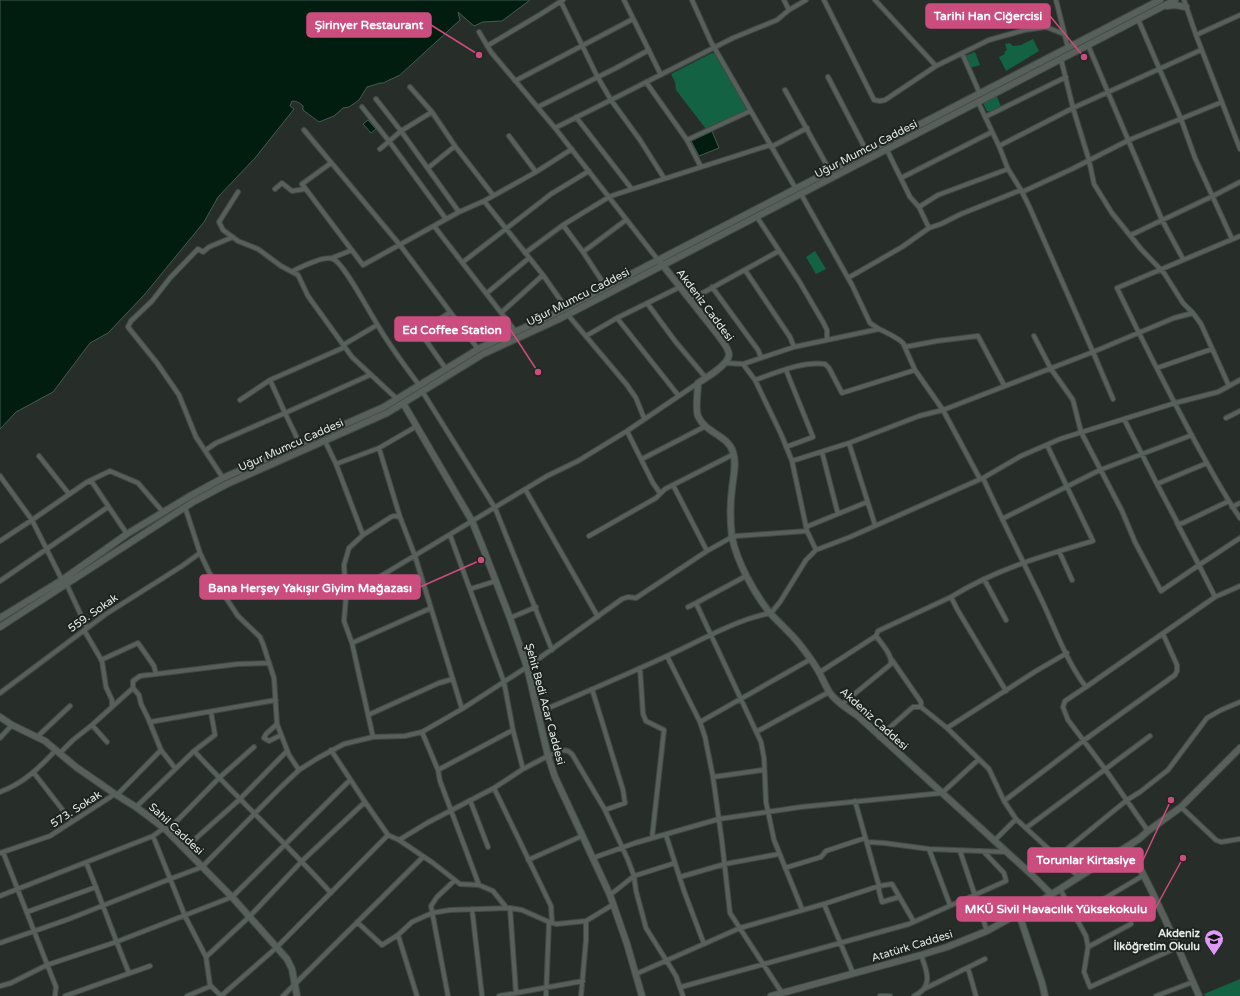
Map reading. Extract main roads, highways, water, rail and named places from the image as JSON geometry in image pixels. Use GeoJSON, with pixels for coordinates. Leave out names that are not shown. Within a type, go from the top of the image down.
{"type":"FeatureCollection","features":[{"type":"Feature","properties":{"kind":"place","name":"Şirinyer Restaurant"},"geometry":{"type":"Point","coordinates":[479,55]}},
{"type":"Feature","properties":{"kind":"place","name":"Tarihi Han Ciğercisi"},"geometry":{"type":"Point","coordinates":[1084,57]}},
{"type":"Feature","properties":{"kind":"place","name":"Ed Coffee Station"},"geometry":{"type":"Point","coordinates":[538,372]}},
{"type":"Feature","properties":{"kind":"place","name":"Bana Herşey Yakışır Giyim Mağazası"},"geometry":{"type":"Point","coordinates":[481,560]}},
{"type":"Feature","properties":{"kind":"place","name":"Torunlar Kirtasiye"},"geometry":{"type":"Point","coordinates":[1171,800]}},
{"type":"Feature","properties":{"kind":"place","name":"MKÜ Sivil Havacılık Yüksekokulu"},"geometry":{"type":"Point","coordinates":[1183,858]}},
{"type":"Feature","properties":{"kind":"place","name":"Akdeniz İlköğretim Okulu"},"geometry":{"type":"Point","coordinates":[1214,956]}}]}
